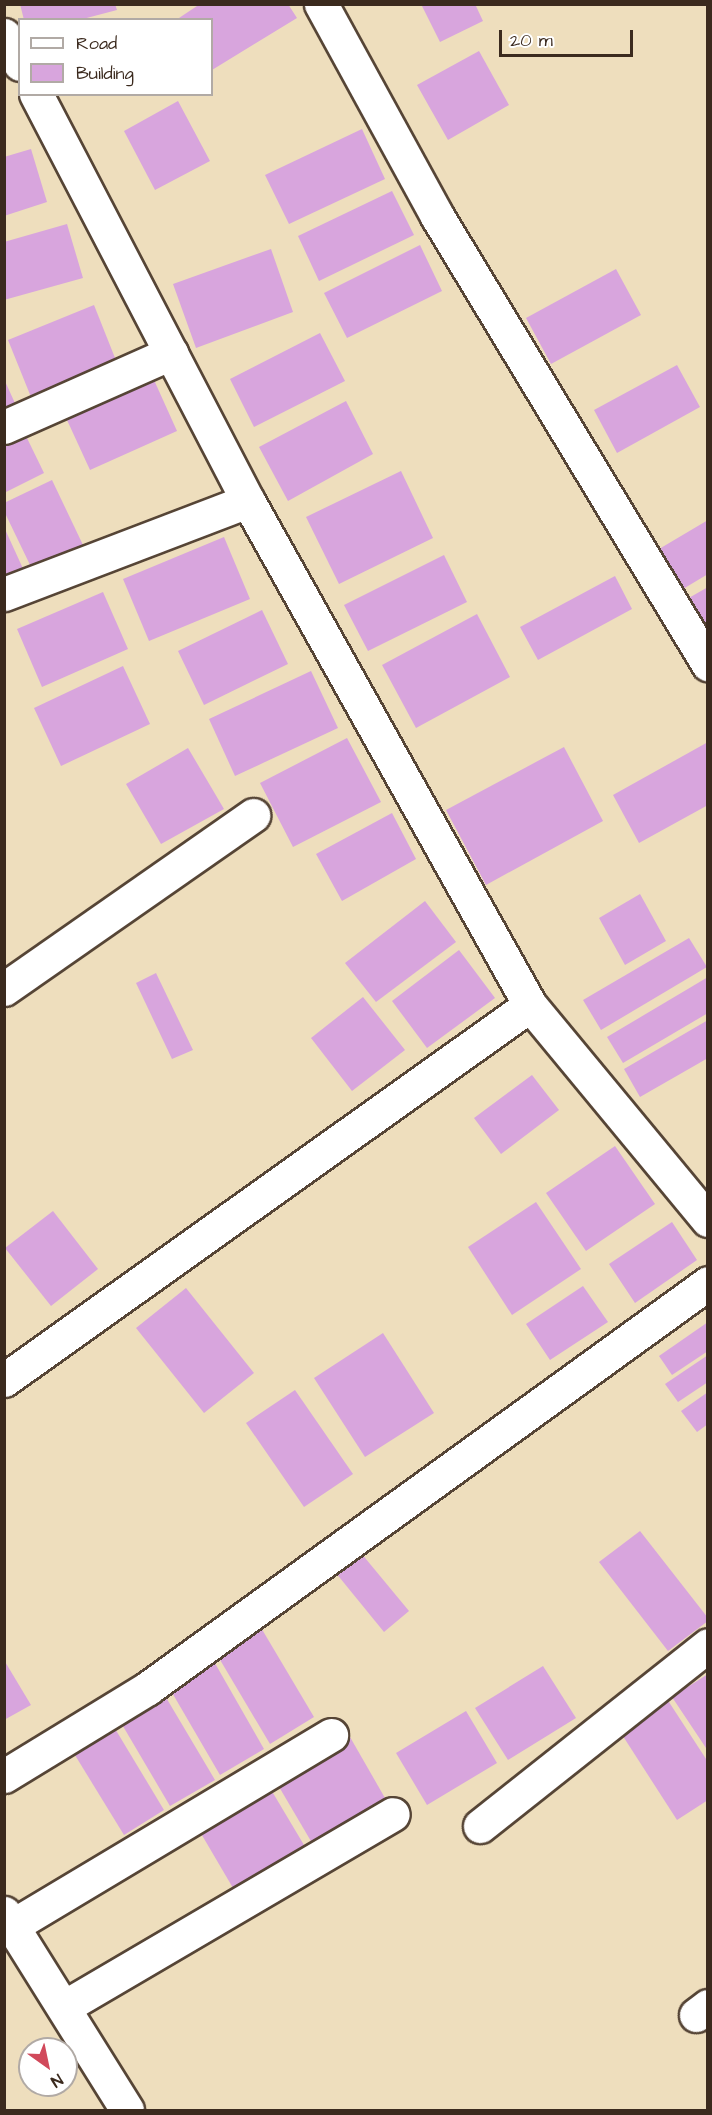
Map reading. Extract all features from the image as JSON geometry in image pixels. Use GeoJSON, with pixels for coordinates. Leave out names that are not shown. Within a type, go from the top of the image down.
{"type":"FeatureCollection","features":[{"type":"Feature","properties":{"kind":"street"},"geometry":{"type":"LineString","coordinates":[[333,8],[437,216],[708,664]]}},
{"type":"Feature","properties":{"kind":"street"},"geometry":{"type":"LineString","coordinates":[[4,35],[18,60]]}},
{"type":"Feature","properties":{"kind":"street"},"geometry":{"type":"LineString","coordinates":[[37,96],[248,501],[530,1005],[708,1220]]}},
{"type":"Feature","properties":{"kind":"street"},"geometry":{"type":"LineString","coordinates":[[4,427],[171,353]]}},
{"type":"Feature","properties":{"kind":"street"},"geometry":{"type":"LineString","coordinates":[[4,594],[248,501]]}},
{"type":"Feature","properties":{"kind":"street"},"geometry":{"type":"LineString","coordinates":[[4,989],[253,815]]}},
{"type":"Feature","properties":{"kind":"street"},"geometry":{"type":"LineString","coordinates":[[4,1380],[530,1005]]}},
{"type":"Feature","properties":{"kind":"street"},"geometry":{"type":"LineString","coordinates":[[4,1776],[148,1688],[708,1283]]}},
{"type":"Feature","properties":{"kind":"street"},"geometry":{"type":"LineString","coordinates":[[480,1826],[708,1646]]}},
{"type":"Feature","properties":{"kind":"street"},"geometry":{"type":"LineString","coordinates":[[127,2110],[8,1919],[331,1735]]}},
{"type":"Feature","properties":{"kind":"street"},"geometry":{"type":"LineString","coordinates":[[64,2007],[393,1814]]}},
{"type":"Feature","properties":{"kind":"building"},"geometry":{"type":"Polygon","coordinates":[[[20,4],[115,4],[117,10],[87,18],[24,18],[20,4]]]}},
{"type":"Feature","properties":{"kind":"building"},"geometry":{"type":"Polygon","coordinates":[[[200,4],[288,4],[297,18],[213,69],[213,18],[179,18],[200,4]]]}},
{"type":"Feature","properties":{"kind":"building"},"geometry":{"type":"Polygon","coordinates":[[[421,4],[475,4],[483,21],[440,42],[421,4]]]}},
{"type":"Feature","properties":{"kind":"building"},"geometry":{"type":"Polygon","coordinates":[[[479,51],[509,105],[448,140],[417,85],[479,51]]]}},
{"type":"Feature","properties":{"kind":"building"},"geometry":{"type":"Polygon","coordinates":[[[178,101],[210,161],[155,190],[124,131],[178,101]]]}},
{"type":"Feature","properties":{"kind":"building"},"geometry":{"type":"Polygon","coordinates":[[[362,129],[385,179],[289,224],[265,175],[362,129]]]}},
{"type":"Feature","properties":{"kind":"building"},"geometry":{"type":"Polygon","coordinates":[[[31,149],[47,202],[4,216],[4,157],[31,149]]]}},
{"type":"Feature","properties":{"kind":"building"},"geometry":{"type":"Polygon","coordinates":[[[392,191],[414,235],[319,281],[298,236],[392,191]]]}},
{"type":"Feature","properties":{"kind":"building"},"geometry":{"type":"Polygon","coordinates":[[[67,224],[83,278],[4,300],[4,242],[67,224]]]}},
{"type":"Feature","properties":{"kind":"building"},"geometry":{"type":"Polygon","coordinates":[[[420,245],[442,291],[347,338],[324,293],[420,245]]]}},
{"type":"Feature","properties":{"kind":"building"},"geometry":{"type":"Polygon","coordinates":[[[271,249],[293,312],[196,348],[173,284],[271,249]]]}},
{"type":"Feature","properties":{"kind":"building"},"geometry":{"type":"Polygon","coordinates":[[[616,269],[641,315],[551,364],[526,318],[616,269]]]}},
{"type":"Feature","properties":{"kind":"building"},"geometry":{"type":"Polygon","coordinates":[[[94,305],[119,368],[33,402],[8,340],[94,305]]]}},
{"type":"Feature","properties":{"kind":"building"},"geometry":{"type":"Polygon","coordinates":[[[320,333],[345,381],[254,427],[230,379],[320,333]]]}},
{"type":"Feature","properties":{"kind":"building"},"geometry":{"type":"Polygon","coordinates":[[[677,365],[700,407],[617,453],[594,410],[677,365]]]}},
{"type":"Feature","properties":{"kind":"building"},"geometry":{"type":"Polygon","coordinates":[[[4,379],[19,412],[4,419],[4,379]]]}},
{"type":"Feature","properties":{"kind":"building"},"geometry":{"type":"Polygon","coordinates":[[[154,380],[177,431],[90,470],[67,420],[154,380]]]}},
{"type":"Feature","properties":{"kind":"building"},"geometry":{"type":"Polygon","coordinates":[[[346,401],[373,454],[288,501],[259,447],[346,401]]]}},
{"type":"Feature","properties":{"kind":"building"},"geometry":{"type":"Polygon","coordinates":[[[26,436],[44,473],[4,493],[4,447],[26,436]]]}},
{"type":"Feature","properties":{"kind":"building"},"geometry":{"type":"Polygon","coordinates":[[[401,471],[433,538],[339,584],[306,517],[401,471]]]}},
{"type":"Feature","properties":{"kind":"building"},"geometry":{"type":"Polygon","coordinates":[[[52,480],[83,545],[32,569],[4,511],[4,503],[52,480]]]}},
{"type":"Feature","properties":{"kind":"building"},"geometry":{"type":"Polygon","coordinates":[[[708,520],[708,574],[678,592],[654,552],[708,520]]]}},
{"type":"Feature","properties":{"kind":"building"},"geometry":{"type":"Polygon","coordinates":[[[4,527],[25,573],[4,582],[4,527]]]}},
{"type":"Feature","properties":{"kind":"building"},"geometry":{"type":"Polygon","coordinates":[[[224,537],[250,599],[149,641],[123,579],[224,537]]]}},
{"type":"Feature","properties":{"kind":"building"},"geometry":{"type":"Polygon","coordinates":[[[444,555],[467,602],[368,651],[344,605],[444,555]]]}},
{"type":"Feature","properties":{"kind":"building"},"geometry":{"type":"Polygon","coordinates":[[[615,576],[632,609],[538,660],[520,627],[615,576]]]}},
{"type":"Feature","properties":{"kind":"building"},"geometry":{"type":"Polygon","coordinates":[[[708,587],[708,631],[687,599],[708,587]]]}},
{"type":"Feature","properties":{"kind":"building"},"geometry":{"type":"Polygon","coordinates":[[[103,592],[128,649],[42,687],[17,629],[103,592]]]}},
{"type":"Feature","properties":{"kind":"building"},"geometry":{"type":"Polygon","coordinates":[[[262,610],[288,664],[204,705],[178,651],[262,610]]]}},
{"type":"Feature","properties":{"kind":"building"},"geometry":{"type":"Polygon","coordinates":[[[477,614],[510,677],[416,728],[382,665],[477,614]]]}},
{"type":"Feature","properties":{"kind":"building"},"geometry":{"type":"Polygon","coordinates":[[[123,666],[150,724],[61,766],[34,708],[123,666]]]}},
{"type":"Feature","properties":{"kind":"building"},"geometry":{"type":"Polygon","coordinates":[[[311,671],[338,728],[235,776],[209,719],[311,671]]]}},
{"type":"Feature","properties":{"kind":"building"},"geometry":{"type":"Polygon","coordinates":[[[347,738],[381,802],[293,847],[260,783],[347,738]]]}},
{"type":"Feature","properties":{"kind":"building"},"geometry":{"type":"Polygon","coordinates":[[[708,742],[708,805],[639,843],[613,795],[708,742]]]}},
{"type":"Feature","properties":{"kind":"building"},"geometry":{"type":"Polygon","coordinates":[[[564,747],[603,821],[486,885],[446,810],[564,747]]]}},
{"type":"Feature","properties":{"kind":"building"},"geometry":{"type":"Polygon","coordinates":[[[188,748],[224,809],[161,844],[126,784],[188,748]]]}},
{"type":"Feature","properties":{"kind":"building"},"geometry":{"type":"Polygon","coordinates":[[[392,813],[416,859],[342,901],[316,854],[392,813]]]}},
{"type":"Feature","properties":{"kind":"building"},"geometry":{"type":"Polygon","coordinates":[[[640,894],[666,941],[625,965],[599,918],[640,894]]]}},
{"type":"Feature","properties":{"kind":"building"},"geometry":{"type":"Polygon","coordinates":[[[425,901],[456,942],[376,1002],[345,963],[425,901]]]}},
{"type":"Feature","properties":{"kind":"building"},"geometry":{"type":"Polygon","coordinates":[[[689,938],[707,967],[601,1030],[583,1000],[689,938]]]}},
{"type":"Feature","properties":{"kind":"building"},"geometry":{"type":"Polygon","coordinates":[[[459,950],[495,998],[427,1048],[392,1001],[459,950]]]}},
{"type":"Feature","properties":{"kind":"building"},"geometry":{"type":"Polygon","coordinates":[[[156,973],[193,1050],[172,1059],[136,983],[156,973]]]}},
{"type":"Feature","properties":{"kind":"building"},"geometry":{"type":"Polygon","coordinates":[[[708,977],[708,1013],[623,1063],[607,1037],[708,977]]]}},
{"type":"Feature","properties":{"kind":"building"},"geometry":{"type":"Polygon","coordinates":[[[363,997],[405,1050],[352,1091],[311,1038],[363,997]]]}},
{"type":"Feature","properties":{"kind":"building"},"geometry":{"type":"Polygon","coordinates":[[[708,1020],[708,1058],[640,1097],[624,1069],[708,1020]]]}},
{"type":"Feature","properties":{"kind":"building"},"geometry":{"type":"Polygon","coordinates":[[[532,1075],[559,1110],[501,1154],[474,1118],[532,1075]]]}},
{"type":"Feature","properties":{"kind":"building"},"geometry":{"type":"Polygon","coordinates":[[[615,1146],[655,1204],[586,1251],[546,1193],[615,1146]]]}},
{"type":"Feature","properties":{"kind":"building"},"geometry":{"type":"Polygon","coordinates":[[[536,1202],[581,1269],[512,1315],[468,1247],[536,1202]]]}},
{"type":"Feature","properties":{"kind":"building"},"geometry":{"type":"Polygon","coordinates":[[[53,1211],[98,1269],[51,1306],[5,1248],[53,1211]]]}},
{"type":"Feature","properties":{"kind":"building"},"geometry":{"type":"Polygon","coordinates":[[[672,1222],[697,1260],[635,1303],[609,1264],[672,1222]]]}},
{"type":"Feature","properties":{"kind":"building"},"geometry":{"type":"Polygon","coordinates":[[[583,1286],[608,1322],[550,1360],[526,1324],[583,1286]]]}},
{"type":"Feature","properties":{"kind":"building"},"geometry":{"type":"Polygon","coordinates":[[[186,1288],[254,1373],[204,1413],[136,1328],[186,1288]]]}},
{"type":"Feature","properties":{"kind":"building"},"geometry":{"type":"Polygon","coordinates":[[[708,1322],[708,1351],[672,1375],[659,1356],[708,1322]]]}},
{"type":"Feature","properties":{"kind":"building"},"geometry":{"type":"Polygon","coordinates":[[[383,1333],[434,1413],[365,1457],[314,1378],[383,1333]]]}},
{"type":"Feature","properties":{"kind":"building"},"geometry":{"type":"Polygon","coordinates":[[[708,1355],[708,1382],[678,1402],[665,1384],[708,1355]]]}},
{"type":"Feature","properties":{"kind":"building"},"geometry":{"type":"Polygon","coordinates":[[[295,1390],[353,1474],[304,1507],[246,1423],[295,1390]]]}},
{"type":"Feature","properties":{"kind":"building"},"geometry":{"type":"Polygon","coordinates":[[[708,1392],[708,1424],[697,1432],[681,1411],[708,1392]]]}},
{"type":"Feature","properties":{"kind":"building"},"geometry":{"type":"Polygon","coordinates":[[[640,1531],[708,1618],[708,1621],[668,1651],[599,1562],[640,1531]]]}},
{"type":"Feature","properties":{"kind":"building"},"geometry":{"type":"Polygon","coordinates":[[[356,1547],[409,1611],[384,1632],[331,1567],[356,1547]]]}},
{"type":"Feature","properties":{"kind":"building"},"geometry":{"type":"Polygon","coordinates":[[[260,1626],[314,1717],[270,1744],[216,1653],[260,1626]]]}},
{"type":"Feature","properties":{"kind":"building"},"geometry":{"type":"Polygon","coordinates":[[[212,1658],[264,1749],[220,1775],[167,1684],[212,1658]]]}},
{"type":"Feature","properties":{"kind":"building"},"geometry":{"type":"Polygon","coordinates":[[[4,1660],[31,1705],[4,1720],[4,1660]]]}},
{"type":"Feature","properties":{"kind":"building"},"geometry":{"type":"Polygon","coordinates":[[[543,1666],[576,1718],[508,1760],[475,1708],[543,1666]]]}},
{"type":"Feature","properties":{"kind":"building"},"geometry":{"type":"Polygon","coordinates":[[[708,1674],[708,1751],[672,1697],[708,1674]]]}},
{"type":"Feature","properties":{"kind":"building"},"geometry":{"type":"Polygon","coordinates":[[[161,1689],[215,1780],[170,1806],[117,1716],[161,1689]]]}},
{"type":"Feature","properties":{"kind":"building"},"geometry":{"type":"Polygon","coordinates":[[[667,1699],[708,1762],[708,1800],[677,1820],[619,1730],[667,1699]]]}},
{"type":"Feature","properties":{"kind":"building"},"geometry":{"type":"Polygon","coordinates":[[[466,1711],[497,1763],[427,1805],[396,1753],[466,1711]]]}},
{"type":"Feature","properties":{"kind":"building"},"geometry":{"type":"Polygon","coordinates":[[[111,1722],[164,1810],[124,1835],[70,1747],[111,1722]]]}},
{"type":"Feature","properties":{"kind":"building"},"geometry":{"type":"Polygon","coordinates":[[[350,1737],[389,1805],[315,1848],[275,1780],[350,1737]]]}},
{"type":"Feature","properties":{"kind":"building"},"geometry":{"type":"Polygon","coordinates":[[[267,1783],[304,1845],[233,1888],[196,1825],[267,1783]]]}}]}
